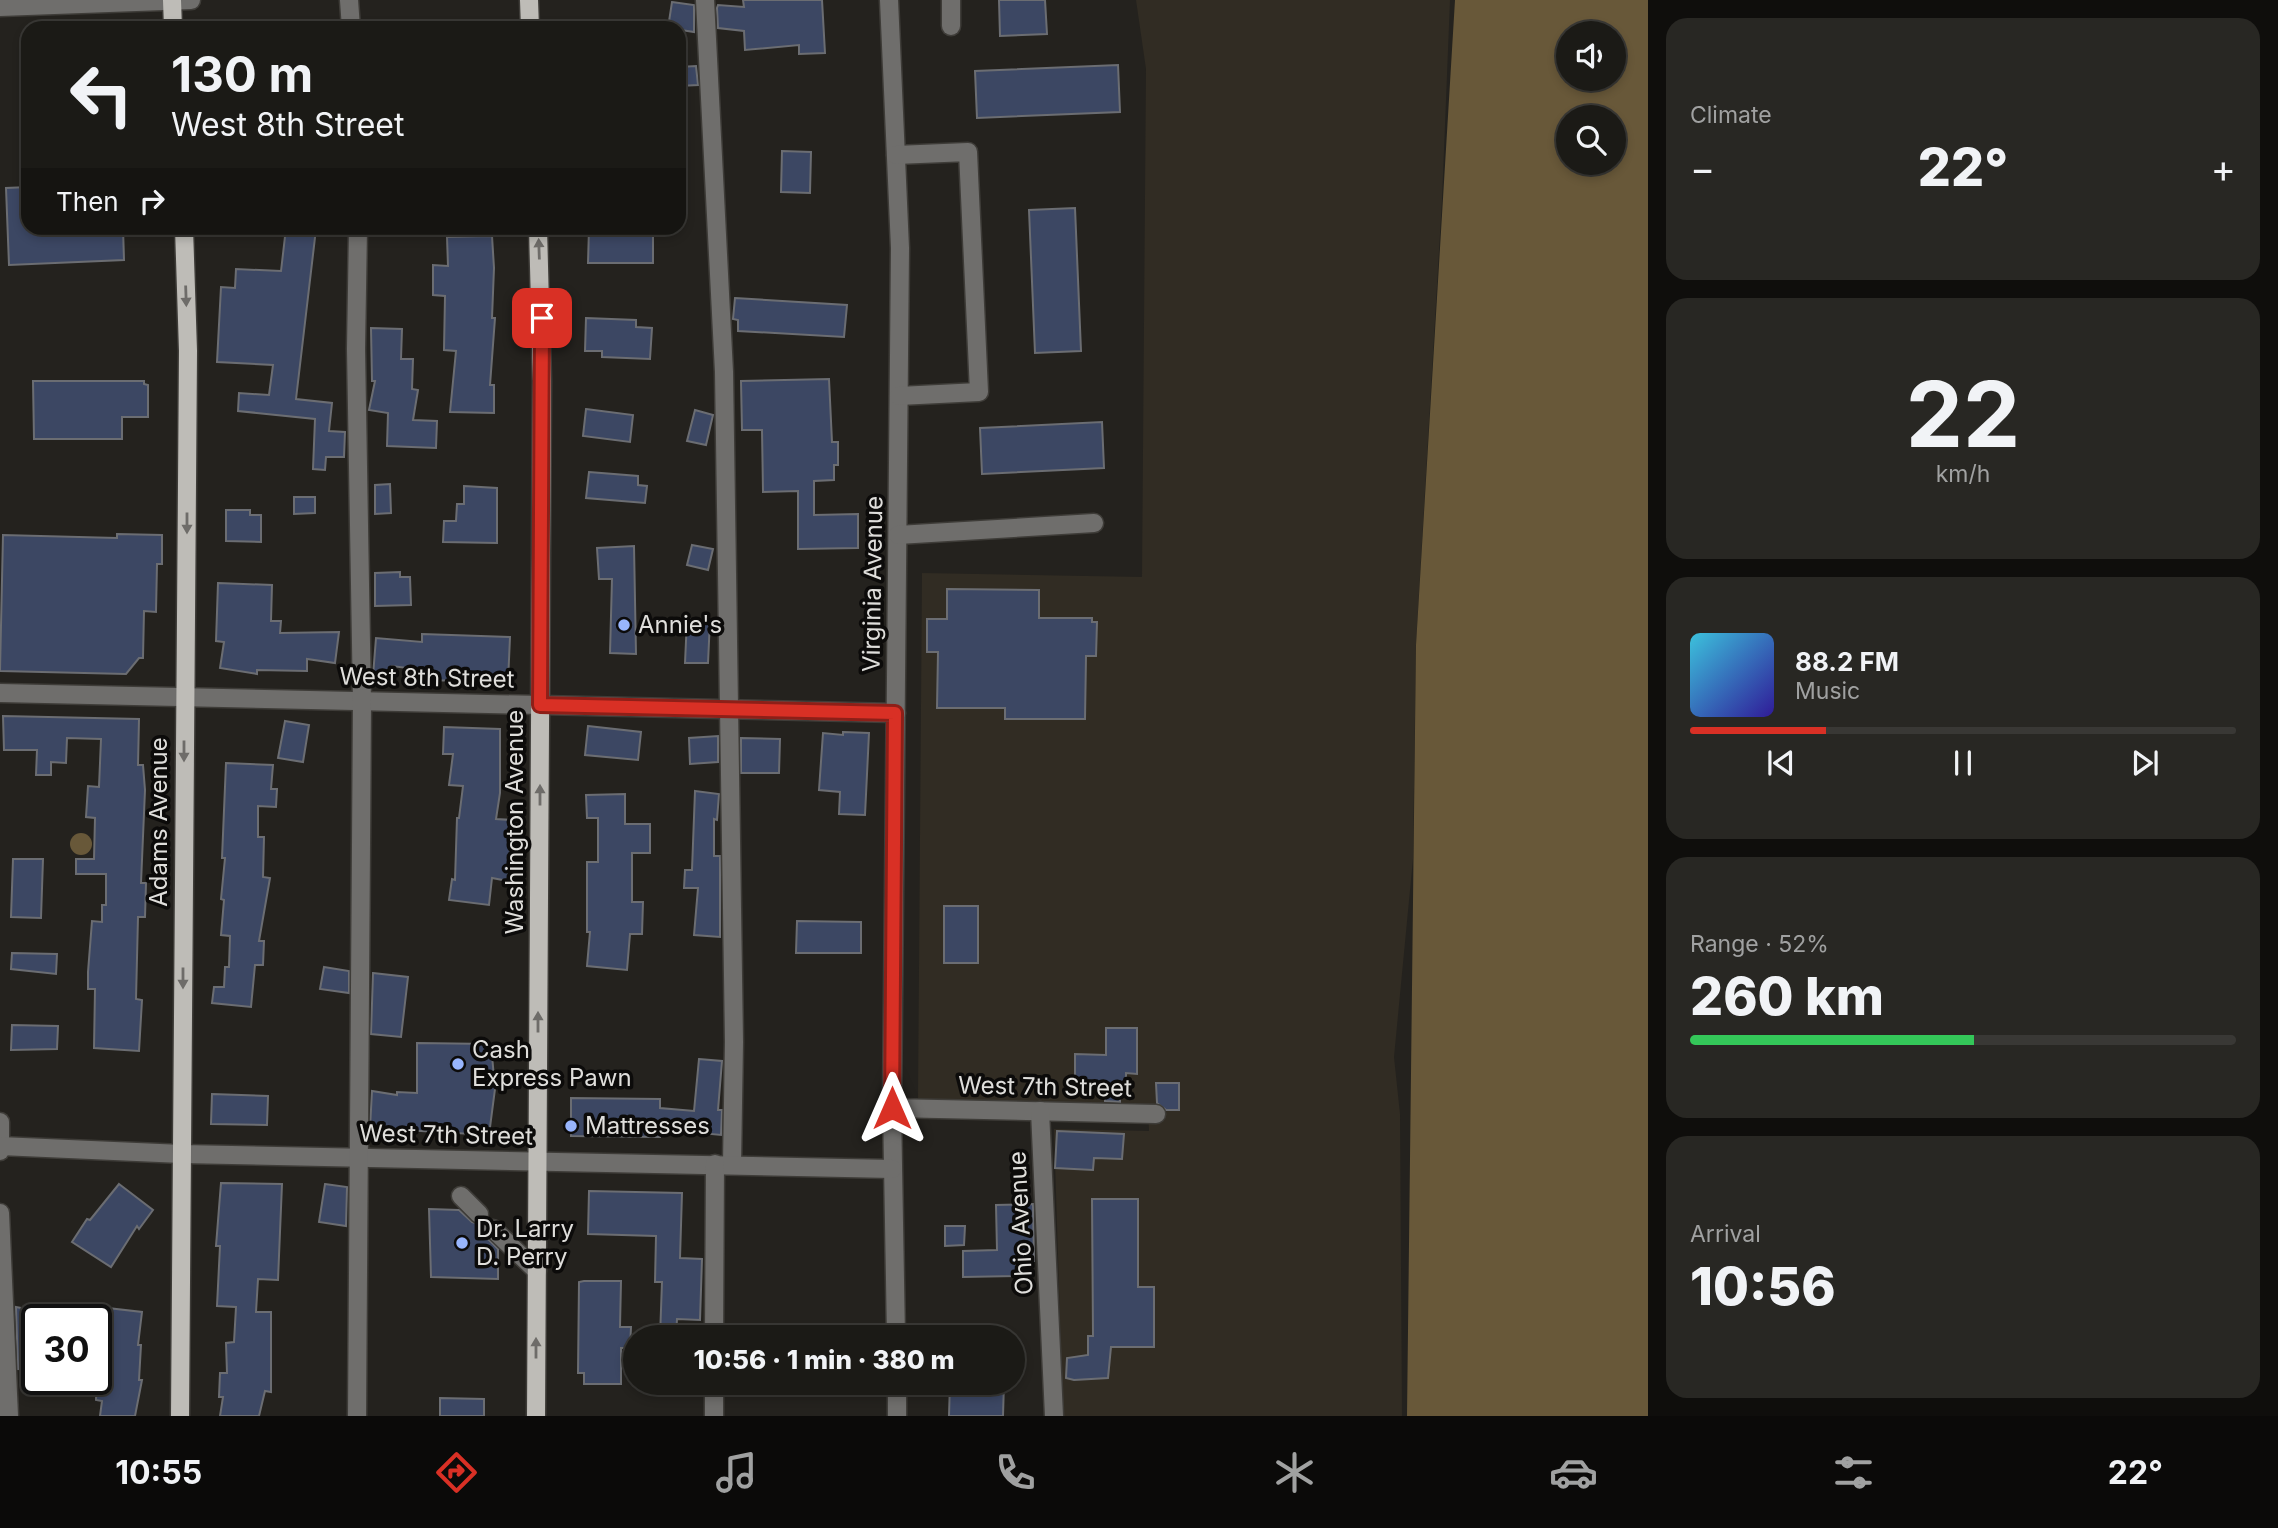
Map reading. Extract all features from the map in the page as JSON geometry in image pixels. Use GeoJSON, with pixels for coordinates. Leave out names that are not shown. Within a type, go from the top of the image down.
{"type":"FeatureCollection","features":[{"type":"Feature","properties":{"kind":"main road"},"geometry":{"type":"LineString","coordinates":[[172,0],[173,21]]}},
{"type":"Feature","properties":{"kind":"main road"},"geometry":{"type":"LineString","coordinates":[[529,0],[530,21]]}},
{"type":"Feature","properties":{"kind":"main road","name":"Adams Avenue"},"geometry":{"type":"LineString","coordinates":[[180,1416],[188,351],[184,235]]}},
{"type":"Feature","properties":{"kind":"main road","name":"Washington Avenue"},"geometry":{"type":"LineString","coordinates":[[536,1416],[542,369],[538,235]]}},
{"type":"Feature","properties":{"kind":"street"},"geometry":{"type":"LineString","coordinates":[[0,7],[191,0]]}},
{"type":"Feature","properties":{"kind":"street"},"geometry":{"type":"LineString","coordinates":[[349,0],[350,21]]}},
{"type":"Feature","properties":{"kind":"street"},"geometry":{"type":"LineString","coordinates":[[705,0],[724,372],[734,1042],[715,1325]]}},
{"type":"Feature","properties":{"kind":"street","name":"Virginia Avenue"},"geometry":{"type":"LineString","coordinates":[[889,0],[896,155],[899,396],[892,1108],[895,1325]]}},
{"type":"Feature","properties":{"kind":"street"},"geometry":{"type":"LineString","coordinates":[[951,0],[951,26]]}},
{"type":"Feature","properties":{"kind":"street"},"geometry":{"type":"LineString","coordinates":[[896,155],[968,152],[979,392],[899,396]]}},
{"type":"Feature","properties":{"kind":"street"},"geometry":{"type":"LineString","coordinates":[[357,1416],[362,702],[356,349],[358,235]]}},
{"type":"Feature","properties":{"kind":"street"},"geometry":{"type":"LineString","coordinates":[[898,535],[1094,523]]}},
{"type":"Feature","properties":{"kind":"street","name":"West 8th Street"},"geometry":{"type":"LineString","coordinates":[[0,693],[895,713]]}},
{"type":"Feature","properties":{"kind":"street","name":"West 7th Street"},"geometry":{"type":"LineString","coordinates":[[892,1108],[1156,1114]]}},
{"type":"Feature","properties":{"kind":"street","name":"Ohio Avenue"},"geometry":{"type":"LineString","coordinates":[[1040,1111],[1054,1416]]}},
{"type":"Feature","properties":{"kind":"street"},"geometry":{"type":"LineString","coordinates":[[0,1122],[0,1147]]}},
{"type":"Feature","properties":{"kind":"street","name":"West 7th Street"},"geometry":{"type":"LineString","coordinates":[[0,1147],[182,1154],[892,1169]]}},
{"type":"Feature","properties":{"kind":"street"},"geometry":{"type":"LineString","coordinates":[[461,1196],[479,1214]]}},
{"type":"Feature","properties":{"kind":"street"},"geometry":{"type":"LineString","coordinates":[[0,1213],[9,1416]]}},
{"type":"Feature","properties":{"kind":"street"},"geometry":{"type":"LineString","coordinates":[[493,1229],[537,1271]]}},
{"type":"Feature","properties":{"kind":"street"},"geometry":{"type":"LineString","coordinates":[[714,1395],[714,1416]]}},
{"type":"Feature","properties":{"kind":"street"},"geometry":{"type":"LineString","coordinates":[[897,1395],[897,1416]]}},
{"type":"Feature","properties":{"kind":"shaded area"},"geometry":{"type":"Polygon","coordinates":[[[1136,0],[1450,0],[1442,200],[1416,645],[1413,859],[1394,1057],[1400,1114],[1402,1416],[1063,1416],[1054,1129],[1149,1131],[1148,1104],[918,1099],[922,573],[1142,577],[1146,69],[1136,0]]]}},
{"type":"Feature","properties":{"kind":"shaded area"},"geometry":{"type":"Polygon","coordinates":[[[1455,0],[1648,0],[1648,1416],[1407,1416],[1416,645],[1455,0]]]}},
{"type":"Feature","properties":{"kind":"shaded area"},"geometry":{"type":"Polygon","coordinates":[[[81,833],[89,836],[92,844],[89,852],[81,855],[73,852],[70,844],[73,836],[81,833]]]}},
{"type":"Feature","properties":{"kind":"building"},"geometry":{"type":"Polygon","coordinates":[[[743,0],[822,0],[825,53],[799,54],[799,45],[745,50],[744,31],[718,28],[717,8],[718,5],[744,7],[743,0]]]}},
{"type":"Feature","properties":{"kind":"building"},"geometry":{"type":"Polygon","coordinates":[[[999,0],[1045,0],[1047,34],[1000,36],[999,0]]]}},
{"type":"Feature","properties":{"kind":"building"},"geometry":{"type":"Polygon","coordinates":[[[672,2],[694,5],[694,32],[686,31],[686,21],[669,21],[672,2]]]}},
{"type":"Feature","properties":{"kind":"building"},"geometry":{"type":"Polygon","coordinates":[[[1118,65],[1120,112],[977,118],[975,71],[1118,65]]]}},
{"type":"Feature","properties":{"kind":"building"},"geometry":{"type":"Polygon","coordinates":[[[696,66],[698,85],[686,86],[686,67],[696,66]]]}},
{"type":"Feature","properties":{"kind":"building"},"geometry":{"type":"Polygon","coordinates":[[[782,151],[811,152],[810,193],[781,192],[782,151]]]}},
{"type":"Feature","properties":{"kind":"building"},"geometry":{"type":"Polygon","coordinates":[[[21,187],[21,235],[123,235],[124,260],[9,265],[6,188],[21,187]]]}},
{"type":"Feature","properties":{"kind":"building"},"geometry":{"type":"Polygon","coordinates":[[[1075,208],[1081,351],[1035,353],[1029,210],[1075,208]]]}},
{"type":"Feature","properties":{"kind":"building"},"geometry":{"type":"Polygon","coordinates":[[[285,235],[315,235],[296,399],[332,403],[329,431],[345,432],[344,457],[326,457],[325,470],[313,469],[315,419],[238,411],[239,393],[269,395],[273,365],[217,362],[221,287],[235,288],[236,269],[281,271],[285,235]]]}},
{"type":"Feature","properties":{"kind":"building"},"geometry":{"type":"Polygon","coordinates":[[[589,235],[653,235],[653,263],[588,263],[589,235]]]}},
{"type":"Feature","properties":{"kind":"building"},"geometry":{"type":"Polygon","coordinates":[[[492,236],[492,318],[495,318],[490,385],[494,385],[494,413],[450,412],[456,351],[444,350],[445,296],[433,295],[433,265],[448,266],[447,237],[492,236]]]}},
{"type":"Feature","properties":{"kind":"building"},"geometry":{"type":"Polygon","coordinates":[[[735,298],[847,305],[844,337],[738,331],[738,320],[733,319],[735,298]]]}},
{"type":"Feature","properties":{"kind":"building"},"geometry":{"type":"Polygon","coordinates":[[[586,318],[636,320],[636,327],[652,328],[650,359],[602,357],[602,351],[585,351],[586,318]]]}},
{"type":"Feature","properties":{"kind":"building"},"geometry":{"type":"Polygon","coordinates":[[[371,328],[402,329],[401,359],[413,359],[412,389],[418,390],[413,420],[437,421],[436,448],[387,446],[388,413],[369,410],[375,381],[372,381],[371,328]]]}},
{"type":"Feature","properties":{"kind":"building"},"geometry":{"type":"Polygon","coordinates":[[[829,379],[832,442],[838,442],[838,465],[834,465],[834,480],[814,481],[814,515],[858,514],[858,548],[798,549],[798,491],[763,492],[762,430],[742,430],[741,381],[829,379]]]}},
{"type":"Feature","properties":{"kind":"building"},"geometry":{"type":"Polygon","coordinates":[[[33,381],[144,381],[144,384],[148,385],[148,417],[122,417],[122,439],[34,439],[33,381]]]}},
{"type":"Feature","properties":{"kind":"building"},"geometry":{"type":"Polygon","coordinates":[[[586,409],[633,415],[630,442],[583,436],[586,409]]]}},
{"type":"Feature","properties":{"kind":"building"},"geometry":{"type":"Polygon","coordinates":[[[695,410],[713,415],[706,445],[687,441],[695,410]]]}},
{"type":"Feature","properties":{"kind":"building"},"geometry":{"type":"Polygon","coordinates":[[[1102,422],[1104,468],[982,474],[980,428],[1102,422]]]}},
{"type":"Feature","properties":{"kind":"building"},"geometry":{"type":"Polygon","coordinates":[[[589,472],[638,476],[638,485],[647,486],[645,503],[586,498],[589,472]]]}},
{"type":"Feature","properties":{"kind":"building"},"geometry":{"type":"Polygon","coordinates":[[[390,484],[391,513],[375,514],[375,485],[390,484]]]}},
{"type":"Feature","properties":{"kind":"building"},"geometry":{"type":"Polygon","coordinates":[[[464,486],[497,488],[497,543],[443,542],[444,521],[456,521],[457,504],[464,504],[464,486]]]}},
{"type":"Feature","properties":{"kind":"building"},"geometry":{"type":"Polygon","coordinates":[[[294,497],[315,497],[315,513],[294,514],[294,497]]]}},
{"type":"Feature","properties":{"kind":"building"},"geometry":{"type":"Polygon","coordinates":[[[226,510],[250,510],[250,515],[261,515],[261,542],[226,541],[226,510]]]}},
{"type":"Feature","properties":{"kind":"building"},"geometry":{"type":"Polygon","coordinates":[[[117,534],[162,535],[162,564],[157,564],[156,612],[144,611],[143,658],[139,658],[126,674],[0,671],[3,535],[117,538],[117,534]]]}},
{"type":"Feature","properties":{"kind":"building"},"geometry":{"type":"Polygon","coordinates":[[[692,545],[713,549],[708,570],[687,565],[692,545]]]}},
{"type":"Feature","properties":{"kind":"building"},"geometry":{"type":"Polygon","coordinates":[[[634,546],[636,654],[610,653],[612,579],[599,579],[597,548],[634,546]]]}},
{"type":"Feature","properties":{"kind":"building"},"geometry":{"type":"Polygon","coordinates":[[[400,572],[400,577],[410,577],[411,605],[375,606],[375,573],[400,572]]]}},
{"type":"Feature","properties":{"kind":"building"},"geometry":{"type":"Polygon","coordinates":[[[218,583],[272,585],[271,621],[281,621],[280,633],[339,632],[335,663],[307,659],[307,671],[257,670],[257,674],[220,668],[224,642],[216,641],[218,583]]]}},
{"type":"Feature","properties":{"kind":"building"},"geometry":{"type":"Polygon","coordinates":[[[947,589],[1039,590],[1039,618],[1092,618],[1092,622],[1097,622],[1096,656],[1086,656],[1085,719],[1005,719],[1005,708],[937,708],[938,652],[927,652],[927,619],[947,619],[947,589]]]}},
{"type":"Feature","properties":{"kind":"building"},"geometry":{"type":"Polygon","coordinates":[[[687,619],[710,620],[708,663],[685,663],[687,619]]]}},
{"type":"Feature","properties":{"kind":"building"},"geometry":{"type":"Polygon","coordinates":[[[422,634],[510,637],[508,682],[423,680],[423,670],[392,666],[390,679],[373,676],[376,638],[422,642],[422,634]]]}},
{"type":"Feature","properties":{"kind":"building"},"geometry":{"type":"Polygon","coordinates":[[[3,716],[139,719],[138,765],[143,765],[145,790],[141,883],[146,883],[145,917],[138,917],[136,999],[142,1000],[139,1051],[94,1048],[95,989],[88,989],[88,972],[92,921],[102,922],[102,905],[106,905],[106,874],[76,874],[76,859],[94,859],[95,818],[86,817],[88,786],[99,787],[101,739],[67,738],[66,763],[51,762],[51,775],[36,775],[37,750],[4,750],[3,716]]]}},
{"type":"Feature","properties":{"kind":"building"},"geometry":{"type":"Polygon","coordinates":[[[285,721],[309,725],[303,762],[278,758],[285,721]]]}},
{"type":"Feature","properties":{"kind":"building"},"geometry":{"type":"Polygon","coordinates":[[[588,726],[641,732],[638,760],[585,755],[588,726]]]}},
{"type":"Feature","properties":{"kind":"building"},"geometry":{"type":"Polygon","coordinates":[[[444,727],[500,729],[500,793],[496,819],[512,820],[510,861],[508,881],[492,878],[489,905],[449,900],[452,879],[455,880],[457,818],[463,786],[449,785],[453,754],[443,754],[444,727]]]}},
{"type":"Feature","properties":{"kind":"building"},"geometry":{"type":"Polygon","coordinates":[[[843,732],[869,733],[865,815],[839,814],[840,792],[819,790],[823,733],[843,735],[843,732]]]}},
{"type":"Feature","properties":{"kind":"building"},"geometry":{"type":"Polygon","coordinates":[[[718,736],[718,762],[690,764],[689,738],[718,736]]]}},
{"type":"Feature","properties":{"kind":"building"},"geometry":{"type":"Polygon","coordinates":[[[741,738],[780,739],[779,773],[741,773],[741,738]]]}},
{"type":"Feature","properties":{"kind":"building"},"geometry":{"type":"Polygon","coordinates":[[[226,763],[273,765],[271,789],[277,789],[276,807],[258,806],[258,837],[264,837],[263,877],[270,878],[259,941],[264,941],[263,965],[255,965],[251,1007],[212,1003],[214,987],[224,987],[225,967],[229,967],[230,936],[221,935],[226,763]]]}},
{"type":"Feature","properties":{"kind":"building"},"geometry":{"type":"Polygon","coordinates":[[[695,791],[719,794],[717,820],[714,819],[714,856],[720,856],[720,937],[694,935],[698,888],[684,888],[685,870],[692,870],[695,791]]]}},
{"type":"Feature","properties":{"kind":"building"},"geometry":{"type":"Polygon","coordinates":[[[625,794],[625,824],[650,824],[650,853],[632,853],[632,902],[643,902],[642,934],[630,934],[627,970],[587,966],[590,932],[587,932],[587,862],[598,862],[598,818],[587,818],[586,795],[625,794]]]}},
{"type":"Feature","properties":{"kind":"building"},"geometry":{"type":"Polygon","coordinates":[[[13,859],[43,859],[41,918],[11,917],[13,859]]]}},
{"type":"Feature","properties":{"kind":"building"},"geometry":{"type":"Polygon","coordinates":[[[944,906],[978,906],[978,963],[944,963],[944,906]]]}},
{"type":"Feature","properties":{"kind":"building"},"geometry":{"type":"Polygon","coordinates":[[[797,921],[861,922],[861,953],[796,953],[797,921]]]}},
{"type":"Feature","properties":{"kind":"building"},"geometry":{"type":"Polygon","coordinates":[[[12,953],[57,954],[56,974],[11,969],[12,953]]]}},
{"type":"Feature","properties":{"kind":"building"},"geometry":{"type":"Polygon","coordinates":[[[324,967],[349,971],[349,993],[320,989],[324,967]]]}},
{"type":"Feature","properties":{"kind":"building"},"geometry":{"type":"Polygon","coordinates":[[[373,973],[408,977],[401,1037],[371,1034],[373,973]]]}},
{"type":"Feature","properties":{"kind":"building"},"geometry":{"type":"Polygon","coordinates":[[[12,1025],[58,1026],[57,1049],[11,1050],[12,1025]]]}},
{"type":"Feature","properties":{"kind":"building"},"geometry":{"type":"Polygon","coordinates":[[[1106,1028],[1137,1028],[1137,1074],[1126,1073],[1126,1088],[1120,1088],[1120,1102],[1105,1101],[1105,1091],[1078,1091],[1078,1086],[1075,1086],[1075,1054],[1106,1055],[1106,1028]]]}},
{"type":"Feature","properties":{"kind":"building"},"geometry":{"type":"Polygon","coordinates":[[[417,1043],[491,1044],[495,1089],[489,1135],[370,1128],[372,1091],[397,1095],[397,1092],[417,1093],[417,1043]]]}},
{"type":"Feature","properties":{"kind":"building"},"geometry":{"type":"Polygon","coordinates":[[[699,1059],[722,1061],[718,1110],[722,1110],[721,1135],[660,1129],[660,1137],[571,1136],[571,1098],[660,1099],[660,1108],[694,1111],[699,1059]]]}},
{"type":"Feature","properties":{"kind":"building"},"geometry":{"type":"Polygon","coordinates":[[[1156,1083],[1179,1083],[1179,1110],[1166,1110],[1157,1103],[1156,1083]]]}},
{"type":"Feature","properties":{"kind":"building"},"geometry":{"type":"Polygon","coordinates":[[[212,1094],[268,1096],[267,1125],[211,1124],[212,1094]]]}},
{"type":"Feature","properties":{"kind":"building"},"geometry":{"type":"Polygon","coordinates":[[[1057,1131],[1124,1134],[1122,1159],[1094,1158],[1093,1170],[1055,1168],[1057,1131]]]}},
{"type":"Feature","properties":{"kind":"building"},"geometry":{"type":"Polygon","coordinates":[[[221,1183],[282,1184],[278,1280],[258,1279],[256,1312],[271,1312],[271,1392],[265,1391],[259,1416],[220,1416],[223,1397],[219,1397],[220,1373],[227,1373],[226,1343],[234,1342],[236,1307],[217,1306],[220,1246],[216,1246],[221,1183]]]}},
{"type":"Feature","properties":{"kind":"building"},"geometry":{"type":"Polygon","coordinates":[[[119,1184],[153,1210],[139,1229],[137,1226],[111,1267],[72,1242],[87,1219],[90,1220],[119,1184]]]}},
{"type":"Feature","properties":{"kind":"building"},"geometry":{"type":"Polygon","coordinates":[[[325,1184],[347,1187],[346,1226],[319,1222],[325,1184]]]}},
{"type":"Feature","properties":{"kind":"building"},"geometry":{"type":"Polygon","coordinates":[[[589,1191],[682,1193],[680,1258],[702,1259],[700,1320],[677,1319],[677,1325],[660,1325],[662,1282],[655,1282],[656,1236],[588,1234],[589,1191]]]}},
{"type":"Feature","properties":{"kind":"building"},"geometry":{"type":"Polygon","coordinates":[[[1092,1199],[1138,1199],[1138,1287],[1154,1287],[1154,1347],[1111,1347],[1108,1378],[1074,1380],[1066,1378],[1067,1358],[1088,1355],[1088,1336],[1093,1336],[1092,1199]]]}},
{"type":"Feature","properties":{"kind":"building"},"geometry":{"type":"Polygon","coordinates":[[[1033,1204],[1034,1261],[1016,1262],[1016,1276],[963,1277],[963,1251],[997,1250],[996,1205],[1033,1204]]]}},
{"type":"Feature","properties":{"kind":"building","name":"Dr. Larry D. Perry"},"geometry":{"type":"Polygon","coordinates":[[[429,1209],[459,1210],[472,1222],[483,1225],[482,1233],[498,1249],[498,1279],[431,1277],[429,1209]]]}},
{"type":"Feature","properties":{"kind":"building"},"geometry":{"type":"Polygon","coordinates":[[[945,1226],[965,1226],[964,1245],[945,1246],[945,1226]]]}},
{"type":"Feature","properties":{"kind":"building"},"geometry":{"type":"Polygon","coordinates":[[[621,1281],[621,1384],[584,1384],[584,1373],[578,1373],[579,1282],[621,1281]]]}},
{"type":"Feature","properties":{"kind":"building"},"geometry":{"type":"Polygon","coordinates":[[[16,1307],[21,1308],[21,1369],[18,1369],[16,1307]]]}},
{"type":"Feature","properties":{"kind":"building"},"geometry":{"type":"Polygon","coordinates":[[[112,1309],[142,1312],[138,1345],[141,1345],[139,1380],[142,1380],[135,1416],[100,1416],[102,1401],[96,1400],[96,1395],[112,1395],[112,1309]]]}},
{"type":"Feature","properties":{"kind":"building"},"geometry":{"type":"Polygon","coordinates":[[[950,1395],[1004,1395],[1003,1416],[949,1416],[950,1395]]]}},
{"type":"Feature","properties":{"kind":"building"},"geometry":{"type":"Polygon","coordinates":[[[440,1398],[484,1399],[484,1416],[440,1416],[440,1398]]]}},
{"type":"Feature","properties":{"kind":"place","name":"Annie's"},"geometry":{"type":"Point","coordinates":[624,625]}},
{"type":"Feature","properties":{"kind":"place","name":"Cash Express Pawn"},"geometry":{"type":"Point","coordinates":[458,1064]}},
{"type":"Feature","properties":{"kind":"place","name":"Mattresses"},"geometry":{"type":"Point","coordinates":[571,1126]}},
{"type":"Feature","properties":{"kind":"place","name":"Dr. Larry D. Perry"},"geometry":{"type":"Point","coordinates":[462,1243]}},
{"type":"Feature","properties":{"kind":"route"},"geometry":{"type":"LineString","coordinates":[[542,318],[540,705],[895,713],[892,1108]]}}]}
